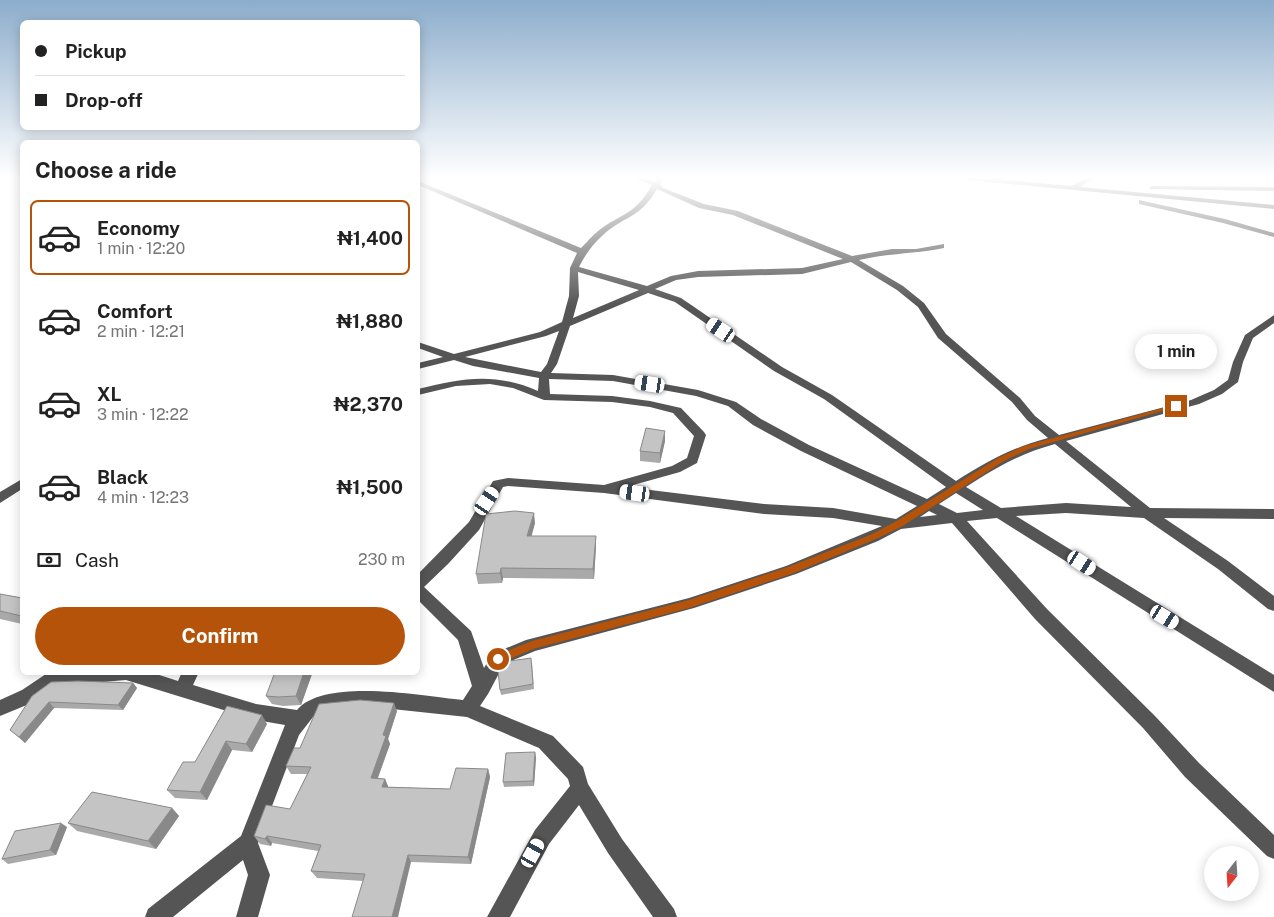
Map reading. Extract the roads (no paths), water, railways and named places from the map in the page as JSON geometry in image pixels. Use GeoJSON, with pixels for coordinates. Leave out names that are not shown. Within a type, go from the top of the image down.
{"type":"FeatureCollection","features":[{"type":"Feature","properties":{"kind":"street"},"geometry":{"type":"LineString","coordinates":[[511,221],[582,252]]}},
{"type":"Feature","properties":{"kind":"street"},"geometry":{"type":"LineString","coordinates":[[544,397],[544,376],[552,364],[574,296],[574,268],[582,252],[600,233],[621,221]]}},
{"type":"Feature","properties":{"kind":"street"},"geometry":{"type":"LineString","coordinates":[[755,221],[854,260],[900,288],[921,305],[942,336],[1002,387],[1031,418],[1146,513],[1223,565],[1274,605]]}},
{"type":"Feature","properties":{"kind":"street"},"geometry":{"type":"LineString","coordinates":[[1219,221],[1274,235]]}},
{"type":"Feature","properties":{"kind":"street"},"geometry":{"type":"LineString","coordinates":[[420,365],[543,334],[674,278],[688,275],[802,271],[892,251],[916,251],[941,246]]}},
{"type":"Feature","properties":{"kind":"street"},"geometry":{"type":"LineString","coordinates":[[574,268],[678,300],[778,369],[828,396],[955,487],[1065,552],[1165,617],[1274,684]]}},
{"type":"Feature","properties":{"kind":"street"},"geometry":{"type":"LineString","coordinates":[[468,710],[498,659],[532,645],[689,604],[791,570],[873,537],[898,524],[1001,459],[1026,448],[1055,438],[1125,422],[1195,402],[1218,392],[1233,382],[1238,362],[1249,337],[1274,318]]}},
{"type":"Feature","properties":{"kind":"street"},"geometry":{"type":"LineString","coordinates":[[420,346],[473,363],[544,376],[613,378],[698,393],[732,404],[757,422],[805,448],[956,518],[1041,614],[1149,722],[1192,770],[1274,849]]}},
{"type":"Feature","properties":{"kind":"street"},"geometry":{"type":"LineString","coordinates":[[420,391],[456,382],[490,381],[516,385],[544,397],[612,399],[677,410],[700,435],[693,460],[676,469],[604,489]]}},
{"type":"Feature","properties":{"kind":"street"},"geometry":{"type":"LineString","coordinates":[[420,581],[443,560],[474,526],[498,484],[508,482],[604,489],[764,509],[833,513],[898,524],[998,512],[1066,508],[1146,513],[1274,514]]}},
{"type":"Feature","properties":{"kind":"street"},"geometry":{"type":"LineString","coordinates":[[0,498],[20,484]]}},
{"type":"Feature","properties":{"kind":"street"},"geometry":{"type":"LineString","coordinates":[[420,593],[465,636],[482,689]]}},
{"type":"Feature","properties":{"kind":"street"},"geometry":{"type":"LineString","coordinates":[[0,708],[28,696],[52,679],[101,675]]}},
{"type":"Feature","properties":{"kind":"street"},"geometry":{"type":"LineString","coordinates":[[133,675],[256,712],[301,719]]}},
{"type":"Feature","properties":{"kind":"street"},"geometry":{"type":"LineString","coordinates":[[183,689],[190,675]]}},
{"type":"Feature","properties":{"kind":"street"},"geometry":{"type":"LineString","coordinates":[[156,917],[248,843],[292,730],[307,711],[319,703],[364,698],[468,710],[546,742],[576,774],[580,788],[615,846],[666,917]]}},
{"type":"Feature","properties":{"kind":"street"},"geometry":{"type":"LineString","coordinates":[[498,917],[542,837],[580,788]]}},
{"type":"Feature","properties":{"kind":"street"},"geometry":{"type":"LineString","coordinates":[[247,917],[259,875],[248,843]]}}]}
